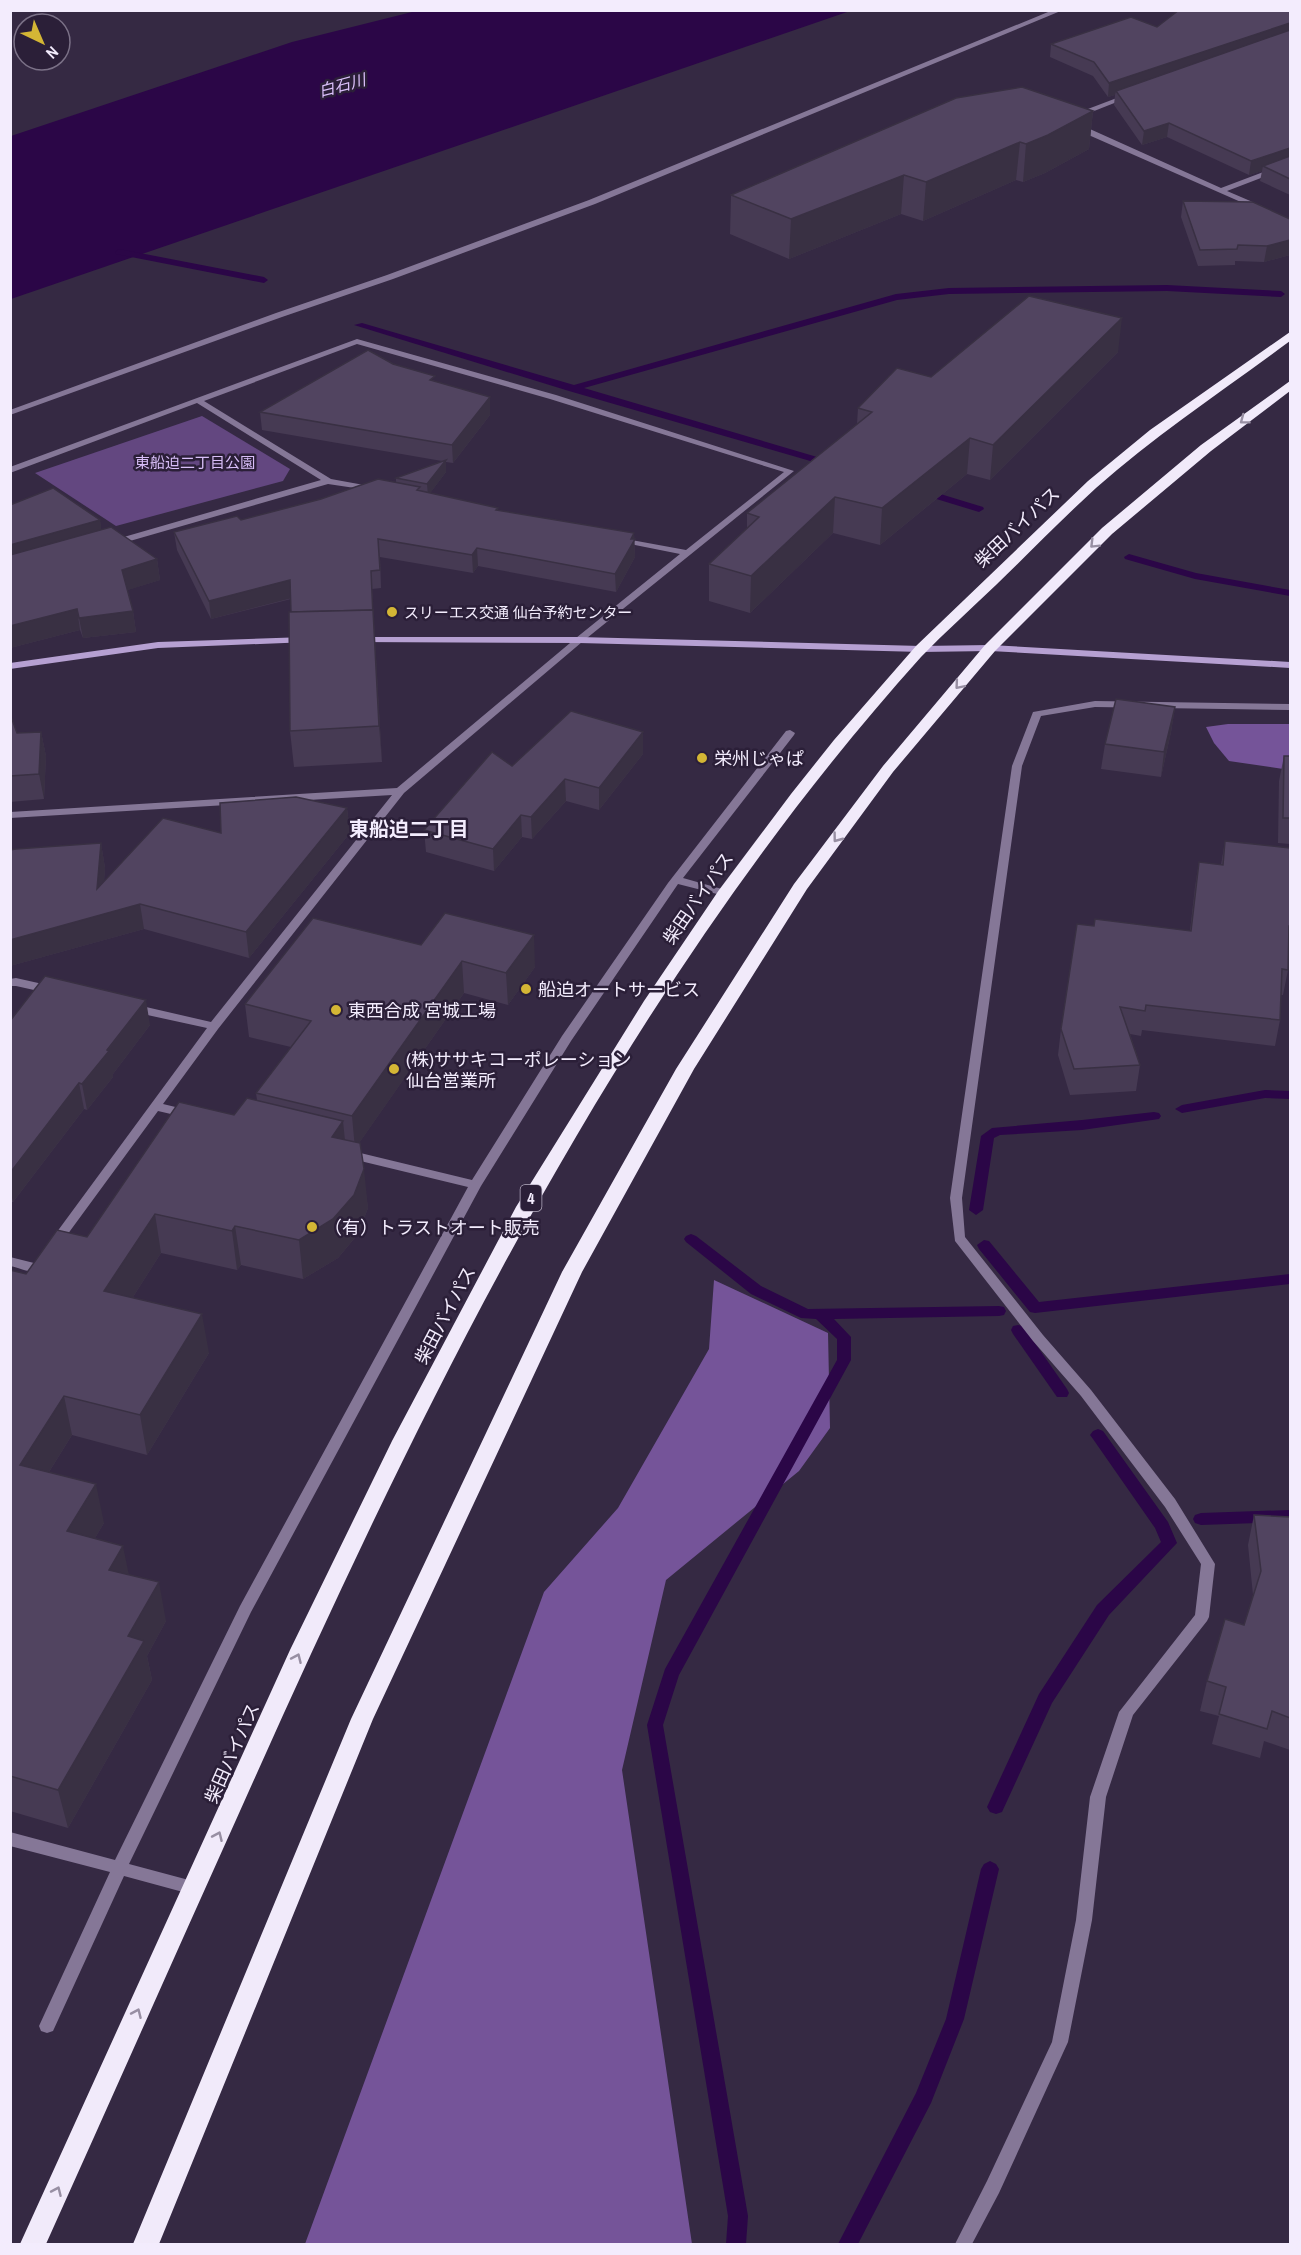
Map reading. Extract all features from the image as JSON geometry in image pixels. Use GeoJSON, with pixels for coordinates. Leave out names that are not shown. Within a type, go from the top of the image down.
{"type":"FeatureCollection","features":[{"type":"Feature","properties":{"kind":"highway","name":"柴田バイパス"},"geometry":{"type":"LineString","coordinates":[[33,2244],[301,1650],[402,1441],[525,1207],[597,1088],[725,893],[839,743],[921,650],[1093,484],[1181,414],[1290,336]]}},
{"type":"Feature","properties":{"kind":"highway"},"geometry":{"type":"LineString","coordinates":[[146,2244],[362,1719],[572,1272],[685,1069],[800,887],[888,769],[990,648],[1107,531],[1206,448],[1290,385]]}},
{"type":"Feature","properties":{"kind":"street"},"geometry":{"type":"LineString","coordinates":[[10,413],[279,315],[390,278],[592,202],[1060,10]]}},
{"type":"Feature","properties":{"kind":"street"},"geometry":{"type":"LineString","coordinates":[[1140,91],[1077,113],[1071,121],[1080,128],[1270,213]]}},
{"type":"Feature","properties":{"kind":"street"},"geometry":{"type":"LineString","coordinates":[[1220,191],[1290,165]]}},
{"type":"Feature","properties":{"kind":"street"},"geometry":{"type":"LineString","coordinates":[[10,470],[357,341],[553,397],[790,471],[579,640],[400,791],[214,1026],[34,1273],[10,1261]]}},
{"type":"Feature","properties":{"kind":"street"},"geometry":{"type":"LineString","coordinates":[[199,401],[328,481],[377,490]]}},
{"type":"Feature","properties":{"kind":"street"},"geometry":{"type":"LineString","coordinates":[[101,546],[328,481]]}},
{"type":"Feature","properties":{"kind":"street"},"geometry":{"type":"LineString","coordinates":[[607,537],[688,553]]}},
{"type":"Feature","properties":{"kind":"street"},"geometry":{"type":"LineString","coordinates":[[10,666],[158,645],[314,640]]}},
{"type":"Feature","properties":{"kind":"street"},"geometry":{"type":"LineString","coordinates":[[348,640],[579,640],[921,650],[990,648],[1290,665]]}},
{"type":"Feature","properties":{"kind":"street"},"geometry":{"type":"LineString","coordinates":[[963,2244],[993,2187],[1060,2042],[1084,1920],[1098,1797],[1126,1712],[1202,1617],[1208,1564],[1170,1503],[1086,1394],[1038,1338],[959,1238],[956,1198],[1017,766],[1037,714],[1095,704],[1290,707]]}},
{"type":"Feature","properties":{"kind":"street"},"geometry":{"type":"LineString","coordinates":[[46,2026],[245,1610],[475,1185],[566,1039],[676,880],[789,733]]}},
{"type":"Feature","properties":{"kind":"street"},"geometry":{"type":"LineString","coordinates":[[10,815],[400,791]]}},
{"type":"Feature","properties":{"kind":"street"},"geometry":{"type":"LineString","coordinates":[[676,880],[725,893]]}},
{"type":"Feature","properties":{"kind":"street"},"geometry":{"type":"LineString","coordinates":[[10,983],[16,982],[63,992]]}},
{"type":"Feature","properties":{"kind":"street"},"geometry":{"type":"LineString","coordinates":[[121,1005],[214,1026]]}},
{"type":"Feature","properties":{"kind":"street"},"geometry":{"type":"LineString","coordinates":[[156,1106],[202,1118]]}},
{"type":"Feature","properties":{"kind":"street"},"geometry":{"type":"LineString","coordinates":[[340,1153],[475,1185]]}},
{"type":"Feature","properties":{"kind":"street"},"geometry":{"type":"LineString","coordinates":[[10,1839],[194,1888]]}},
{"type":"Feature","properties":{"kind":"green space","name":"東船迫二丁目公園"},"geometry":{"type":"Polygon","coordinates":[[[202,416],[290,469],[283,481],[116,526],[35,473],[202,416]]]}},
{"type":"Feature","properties":{"kind":"shaded area"},"geometry":{"type":"Polygon","coordinates":[[[1228,724],[1290,724],[1290,770],[1229,761],[1214,743],[1206,727],[1228,724]]]}},
{"type":"Feature","properties":{"kind":"shaded area"},"geometry":{"type":"Polygon","coordinates":[[[714,1280],[828,1333],[830,1428],[799,1471],[666,1580],[622,1770],[692,2244],[305,2244],[544,1592],[618,1508],[709,1349],[714,1280]]]}},
{"type":"Feature","properties":{"kind":"water","name":"白石川"},"geometry":{"type":"Polygon","coordinates":[[[416,11],[850,11],[11,299],[11,136],[292,42],[416,11]]]}},
{"type":"Feature","properties":{"kind":"building"},"geometry":{"type":"Polygon","coordinates":[[[1179,10],[1290,10],[1290,23],[1109,83],[1094,62],[1051,44],[1131,17],[1157,27],[1179,10]]]}},
{"type":"Feature","properties":{"kind":"building"},"geometry":{"type":"Polygon","coordinates":[[[1290,30],[1290,148],[1251,161],[1169,123],[1144,131],[1116,91],[1290,30]]]}},
{"type":"Feature","properties":{"kind":"building"},"geometry":{"type":"Polygon","coordinates":[[[1022,87],[1093,111],[1048,135],[1026,144],[1020,142],[926,182],[904,175],[791,219],[731,195],[956,98],[1022,87]]]}},
{"type":"Feature","properties":{"kind":"building"},"geometry":{"type":"Polygon","coordinates":[[[1290,156],[1290,179],[1263,166],[1290,156]]]}},
{"type":"Feature","properties":{"kind":"building"},"geometry":{"type":"Polygon","coordinates":[[[1183,201],[1253,202],[1290,219],[1290,240],[1267,246],[1238,245],[1237,249],[1200,250],[1183,201]]]}},
{"type":"Feature","properties":{"kind":"building"},"geometry":{"type":"Polygon","coordinates":[[[1029,296],[1122,318],[993,445],[970,438],[882,508],[835,497],[751,576],[709,564],[759,517],[747,513],[872,412],[858,408],[897,368],[931,377],[1029,296]]]}},
{"type":"Feature","properties":{"kind":"building"},"geometry":{"type":"Polygon","coordinates":[[[368,350],[393,364],[435,376],[430,380],[490,397],[452,445],[260,412],[368,350]]]}},
{"type":"Feature","properties":{"kind":"building"},"geometry":{"type":"Polygon","coordinates":[[[446,460],[427,484],[396,478],[446,460]]]}},
{"type":"Feature","properties":{"kind":"building"},"geometry":{"type":"Polygon","coordinates":[[[378,479],[420,487],[417,490],[498,508],[496,510],[634,533],[631,539],[635,539],[615,574],[477,548],[472,555],[378,539],[380,570],[371,571],[373,610],[291,612],[290,580],[209,601],[174,532],[237,516],[241,520],[321,499],[378,479]]]}},
{"type":"Feature","properties":{"kind":"building"},"geometry":{"type":"Polygon","coordinates":[[[53,488],[100,520],[10,545],[10,505],[53,488]]]}},
{"type":"Feature","properties":{"kind":"building"},"geometry":{"type":"Polygon","coordinates":[[[111,527],[157,559],[122,570],[133,611],[79,618],[77,609],[10,626],[10,555],[111,527]]]}},
{"type":"Feature","properties":{"kind":"building"},"geometry":{"type":"Polygon","coordinates":[[[373,610],[379,726],[290,731],[289,612],[373,610]]]}},
{"type":"Feature","properties":{"kind":"building"},"geometry":{"type":"Polygon","coordinates":[[[1116,699],[1175,707],[1164,752],[1105,744],[1116,699]]]}},
{"type":"Feature","properties":{"kind":"building"},"geometry":{"type":"Polygon","coordinates":[[[571,711],[643,732],[599,788],[565,779],[531,817],[521,815],[493,849],[424,830],[492,752],[512,766],[571,711]]]}},
{"type":"Feature","properties":{"kind":"building"},"geometry":{"type":"Polygon","coordinates":[[[10,714],[17,733],[41,732],[39,774],[10,776],[10,714]]]}},
{"type":"Feature","properties":{"kind":"building"},"geometry":{"type":"Polygon","coordinates":[[[1284,756],[1290,756],[1290,818],[1283,818],[1284,756]]]}},
{"type":"Feature","properties":{"kind":"building"},"geometry":{"type":"Polygon","coordinates":[[[296,797],[347,808],[246,932],[140,904],[10,940],[10,850],[101,843],[97,889],[163,818],[221,833],[220,803],[296,797]]]}},
{"type":"Feature","properties":{"kind":"building"},"geometry":{"type":"Polygon","coordinates":[[[1225,841],[1290,848],[1288,970],[1282,969],[1280,1020],[1146,1005],[1145,1011],[1120,1007],[1140,1065],[1074,1069],[1061,1029],[1077,924],[1094,926],[1095,919],[1191,931],[1199,862],[1223,865],[1225,841]]]}},
{"type":"Feature","properties":{"kind":"building"},"geometry":{"type":"Polygon","coordinates":[[[445,913],[534,935],[506,973],[462,961],[352,1116],[256,1093],[311,1021],[245,1004],[313,918],[421,945],[445,913]]]}},
{"type":"Feature","properties":{"kind":"building"},"geometry":{"type":"Polygon","coordinates":[[[45,976],[146,1000],[107,1050],[109,1051],[82,1084],[79,1083],[10,1173],[10,1021],[45,976]]]}},
{"type":"Feature","properties":{"kind":"building"},"geometry":{"type":"Polygon","coordinates":[[[247,1098],[343,1121],[332,1137],[360,1143],[364,1169],[354,1195],[333,1219],[299,1240],[235,1226],[232,1231],[155,1214],[104,1291],[202,1314],[140,1415],[64,1396],[20,1465],[96,1484],[67,1531],[123,1546],[109,1570],[159,1582],[128,1636],[144,1641],[58,1790],[10,1776],[10,1270],[26,1274],[57,1230],[87,1237],[179,1102],[234,1115],[247,1098]]]}},
{"type":"Feature","properties":{"kind":"building"},"geometry":{"type":"Polygon","coordinates":[[[1254,1515],[1290,1517],[1290,1718],[1272,1711],[1267,1729],[1219,1714],[1226,1687],[1207,1681],[1225,1619],[1244,1625],[1261,1571],[1254,1515]]]}},
{"type":"Feature","properties":{"kind":"waterway"},"geometry":{"type":"LineString","coordinates":[[119,252],[264,280]]}},
{"type":"Feature","properties":{"kind":"waterway"},"geometry":{"type":"LineString","coordinates":[[574,388],[896,297],[949,291],[1167,288],[1281,294]]}},
{"type":"Feature","properties":{"kind":"waterway"},"geometry":{"type":"LineString","coordinates":[[359,325],[574,388]]}},
{"type":"Feature","properties":{"kind":"waterway"},"geometry":{"type":"LineString","coordinates":[[574,388],[831,464]]}},
{"type":"Feature","properties":{"kind":"waterway"},"geometry":{"type":"LineString","coordinates":[[924,492],[979,509]]}},
{"type":"Feature","properties":{"kind":"waterway"},"geometry":{"type":"LineString","coordinates":[[1129,557],[1195,576],[1290,593]]}},
{"type":"Feature","properties":{"kind":"waterway"},"geometry":{"type":"LineString","coordinates":[[1182,1109],[1265,1094],[1290,1095]]}},
{"type":"Feature","properties":{"kind":"waterway"},"geometry":{"type":"LineString","coordinates":[[976,1210],[988,1136],[997,1131],[1082,1125],[1154,1116]]}},
{"type":"Feature","properties":{"kind":"waterway"},"geometry":{"type":"LineString","coordinates":[[691,1239],[756,1290],[806,1314],[999,1311]]}},
{"type":"Feature","properties":{"kind":"waterway"},"geometry":{"type":"LineString","coordinates":[[984,1245],[1035,1308],[1290,1279]]}},
{"type":"Feature","properties":{"kind":"waterway"},"geometry":{"type":"LineString","coordinates":[[736,2244],[738,2216],[655,1725],[671,1674],[844,1360],[844,1337],[820,1314]]}},
{"type":"Feature","properties":{"kind":"waterway"},"geometry":{"type":"LineString","coordinates":[[1018,1330],[1062,1393]]}},
{"type":"Feature","properties":{"kind":"waterway"},"geometry":{"type":"LineString","coordinates":[[996,1807],[1045,1699],[1103,1610],[1169,1543],[1162,1526],[1098,1435]]}},
{"type":"Feature","properties":{"kind":"waterway"},"geometry":{"type":"LineString","coordinates":[[1201,1519],[1290,1516]]}},
{"type":"Feature","properties":{"kind":"waterway"},"geometry":{"type":"LineString","coordinates":[[848,2244],[924,2097],[955,2019],[990,1869]]}},
{"type":"Feature","properties":{"kind":"place","name":"スリーエス交通 仙台予約センター"},"geometry":{"type":"Point","coordinates":[392,612]}},
{"type":"Feature","properties":{"kind":"place","name":"栄州じゃぱ"},"geometry":{"type":"Point","coordinates":[702,758]}},
{"type":"Feature","properties":{"kind":"place","name":"船迫オートサービス"},"geometry":{"type":"Point","coordinates":[526,989]}},
{"type":"Feature","properties":{"kind":"place","name":"東西合成 宮城工場"},"geometry":{"type":"Point","coordinates":[336,1010]}},
{"type":"Feature","properties":{"kind":"place","name":"(株)ササキコーポレーション 仙台営業所"},"geometry":{"type":"Point","coordinates":[394,1069]}},
{"type":"Feature","properties":{"kind":"place","name":"（有）トラストオート販売"},"geometry":{"type":"Point","coordinates":[312,1227]}},
{"type":"Feature","properties":{"kind":"district","name":"東船迫二丁目"},"geometry":{"type":"Point","coordinates":[409,828]}}]}
